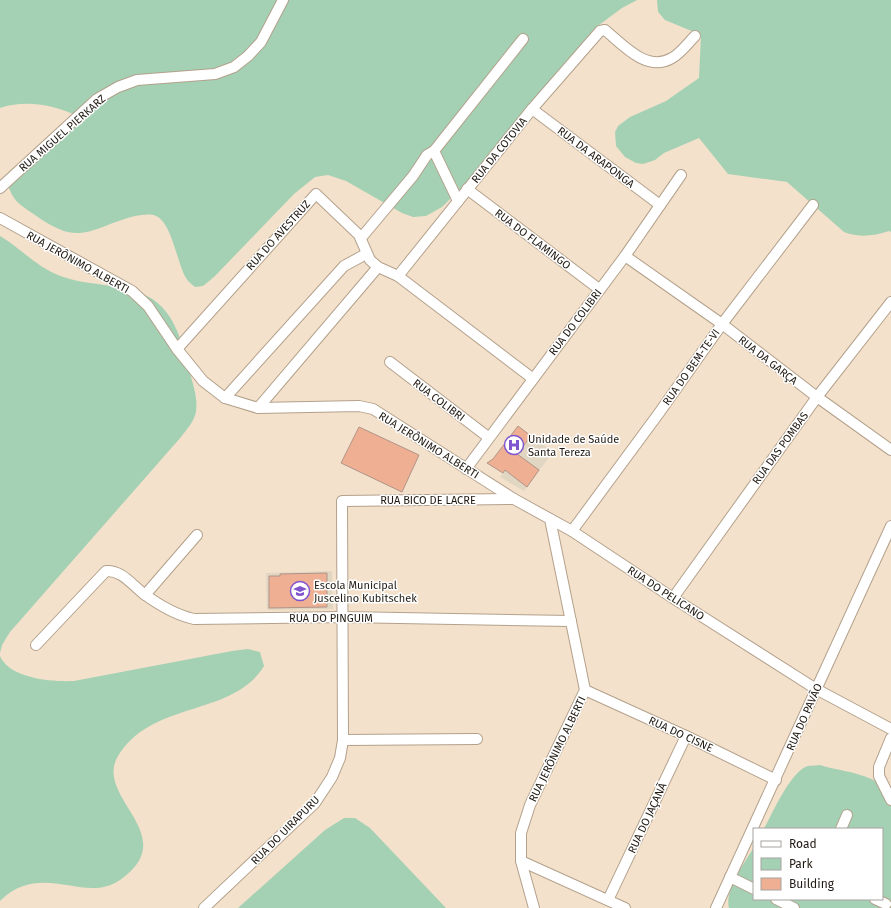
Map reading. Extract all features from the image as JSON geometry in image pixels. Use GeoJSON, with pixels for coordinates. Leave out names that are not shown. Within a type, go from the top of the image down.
{"type":"FeatureCollection","features":[{"type":"Feature","properties":{"kind":"street","name":"RUA MIGUEL PIERKARZ"},"geometry":{"type":"LineString","coordinates":[[0,188],[97,99],[118,87],[137,80],[215,74],[234,67],[248,56],[261,42],[283,0]]}},
{"type":"Feature","properties":{"kind":"street","name":"RUA DA COTOVIA"},"geometry":{"type":"LineString","coordinates":[[398,276],[532,109],[600,31],[605,30],[630,52],[644,60],[658,62],[672,58],[695,36]]}},
{"type":"Feature","properties":{"kind":"street"},"geometry":{"type":"LineString","coordinates":[[361,238],[413,176],[427,155],[434,151],[523,38]]}},
{"type":"Feature","properties":{"kind":"street","name":"RUA DA ARAPONGA"},"geometry":{"type":"LineString","coordinates":[[532,109],[660,205]]}},
{"type":"Feature","properties":{"kind":"street"},"geometry":{"type":"LineString","coordinates":[[434,151],[458,201]]}},
{"type":"Feature","properties":{"kind":"street","name":"RUA DO COLIBRI"},"geometry":{"type":"LineString","coordinates":[[466,469],[532,378],[625,256],[681,175]]}},
{"type":"Feature","properties":{"kind":"street","name":"RUA DO FLAMINGO"},"geometry":{"type":"LineString","coordinates":[[467,189],[599,289]]}},
{"type":"Feature","properties":{"kind":"street","name":"RUA DO AVESTRUZ"},"geometry":{"type":"LineString","coordinates":[[177,349],[316,194],[361,238],[366,254],[378,267],[398,276],[532,378]]}},
{"type":"Feature","properties":{"kind":"street","name":"RUA DO BEM-TE-VI"},"geometry":{"type":"LineString","coordinates":[[572,531],[659,413],[722,324],[813,205]]}},
{"type":"Feature","properties":{"kind":"street","name":"RUA JERÔNIMO ALBERTI"},"geometry":{"type":"LineString","coordinates":[[0,218],[132,291],[148,306],[177,349],[203,381],[225,398],[258,408],[359,406],[373,410],[514,499]]}},
{"type":"Feature","properties":{"kind":"street"},"geometry":{"type":"LineString","coordinates":[[225,398],[344,266],[366,254]]}},
{"type":"Feature","properties":{"kind":"street","name":"RUA DA GARÇA"},"geometry":{"type":"LineString","coordinates":[[625,256],[722,324],[816,397],[891,450]]}},
{"type":"Feature","properties":{"kind":"street"},"geometry":{"type":"LineString","coordinates":[[258,408],[378,267]]}},
{"type":"Feature","properties":{"kind":"street","name":"RUA DAS POMBAS"},"geometry":{"type":"LineString","coordinates":[[673,598],[816,397],[891,302]]}},
{"type":"Feature","properties":{"kind":"street","name":"RUA COLIBRI"},"geometry":{"type":"LineString","coordinates":[[390,362],[488,437]]}},
{"type":"Feature","properties":{"kind":"street","name":"RUA DO PELICANO"},"geometry":{"type":"LineString","coordinates":[[514,499],[572,531],[673,598],[816,689],[891,729]]}},
{"type":"Feature","properties":{"kind":"street","name":"RUA BICO DE LACRE"},"geometry":{"type":"LineString","coordinates":[[342,500],[514,499]]}},
{"type":"Feature","properties":{"kind":"street","name":"RUA DO UIRAPURU"},"geometry":{"type":"LineString","coordinates":[[204,908],[315,803],[332,778],[340,758],[343,740],[344,617],[342,500]]}},
{"type":"Feature","properties":{"kind":"street","name":"RUA JERÔNIMO ALBERTI"},"geometry":{"type":"LineString","coordinates":[[534,908],[521,861],[521,833],[530,805],[585,690],[550,520]]}},
{"type":"Feature","properties":{"kind":"street","name":"RUA DO PAVÃO"},"geometry":{"type":"LineString","coordinates":[[756,828],[816,689],[891,526]]}},
{"type":"Feature","properties":{"kind":"street"},"geometry":{"type":"LineString","coordinates":[[145,594],[197,535]]}},
{"type":"Feature","properties":{"kind":"street","name":"RUA DO PINGUIM"},"geometry":{"type":"LineString","coordinates":[[36,645],[106,571],[114,570],[145,594],[178,616],[194,619],[344,617],[571,621]]}},
{"type":"Feature","properties":{"kind":"street","name":"RUA DO CISNE"},"geometry":{"type":"LineString","coordinates":[[585,690],[686,736],[776,780]]}},
{"type":"Feature","properties":{"kind":"street","name":"RUA DO JAÇANÃ"},"geometry":{"type":"LineString","coordinates":[[608,900],[686,736]]}},
{"type":"Feature","properties":{"kind":"street"},"geometry":{"type":"LineString","coordinates":[[891,738],[879,767],[879,776],[891,800]]}},
{"type":"Feature","properties":{"kind":"street"},"geometry":{"type":"LineString","coordinates":[[343,740],[477,740]]}},
{"type":"Feature","properties":{"kind":"street"},"geometry":{"type":"LineString","coordinates":[[841,828],[847,815]]}},
{"type":"Feature","properties":{"kind":"street","name":"RUA DO PAVÃO"},"geometry":{"type":"LineString","coordinates":[[716,908],[730,877],[750,844]]}},
{"type":"Feature","properties":{"kind":"street"},"geometry":{"type":"LineString","coordinates":[[521,861],[625,908]]}},
{"type":"Feature","properties":{"kind":"street"},"geometry":{"type":"LineString","coordinates":[[730,877],[753,888]]}},
{"type":"Feature","properties":{"kind":"street"},"geometry":{"type":"LineString","coordinates":[[778,900],[794,908]]}},
{"type":"Feature","properties":{"kind":"street"},"geometry":{"type":"LineString","coordinates":[[877,900],[886,904]]}},
{"type":"Feature","properties":{"kind":"shaded area"},"geometry":{"type":"Polygon","coordinates":[[[531,436],[553,452],[524,491],[500,477],[531,436]]]}},
{"type":"Feature","properties":{"kind":"shaded area","name":"Escola Municipal Juscelino Kubitschek"},"geometry":{"type":"Polygon","coordinates":[[[332,571],[333,609],[267,610],[266,573],[332,571]]]}},
{"type":"Feature","properties":{"kind":"green space"},"geometry":{"type":"Polygon","coordinates":[[[0,0],[637,0],[622,8],[595,28],[475,175],[442,207],[426,216],[413,217],[402,213],[346,181],[328,175],[315,177],[294,194],[214,277],[203,286],[195,287],[189,282],[183,271],[174,244],[166,227],[162,220],[154,215],[149,214],[135,216],[95,230],[75,233],[64,231],[51,225],[25,208],[14,198],[7,181],[70,123],[73,114],[37,104],[18,104],[0,108],[0,0]]]}},
{"type":"Feature","properties":{"kind":"green space"},"geometry":{"type":"Polygon","coordinates":[[[657,0],[891,0],[891,232],[889,231],[861,236],[844,232],[787,182],[728,174],[699,138],[664,153],[655,160],[643,164],[636,163],[625,157],[616,146],[615,132],[618,126],[630,117],[666,101],[699,78],[701,35],[665,20],[658,12],[657,0]]]}},
{"type":"Feature","properties":{"kind":"green space"},"geometry":{"type":"Polygon","coordinates":[[[0,236],[42,267],[58,275],[69,279],[138,292],[158,303],[166,311],[177,330],[195,392],[196,406],[194,418],[181,437],[10,632],[2,645],[0,653],[0,236]]]}},
{"type":"Feature","properties":{"kind":"green space"},"geometry":{"type":"Polygon","coordinates":[[[248,649],[260,652],[264,666],[250,682],[233,694],[171,716],[151,725],[133,738],[118,756],[114,772],[117,787],[141,832],[143,848],[137,863],[120,880],[106,886],[92,888],[47,883],[31,884],[16,889],[0,901],[0,656],[5,664],[13,670],[33,678],[55,681],[74,681],[248,649]]]}},
{"type":"Feature","properties":{"kind":"green space"},"geometry":{"type":"Polygon","coordinates":[[[820,765],[869,778],[885,789],[891,797],[891,908],[729,908],[728,901],[732,885],[753,849],[753,900],[883,900],[883,828],[765,828],[787,787],[799,772],[808,766],[820,765]]]}},
{"type":"Feature","properties":{"kind":"green space"},"geometry":{"type":"Polygon","coordinates":[[[344,818],[355,818],[370,828],[446,908],[238,908],[325,830],[344,818]]]}},
{"type":"Feature","properties":{"kind":"building"},"geometry":{"type":"Polygon","coordinates":[[[518,426],[531,436],[517,454],[539,470],[527,487],[505,470],[503,473],[487,463],[493,459],[518,426]]]}},
{"type":"Feature","properties":{"kind":"building"},"geometry":{"type":"Polygon","coordinates":[[[359,427],[419,455],[402,492],[341,463],[359,427]]]}},
{"type":"Feature","properties":{"kind":"building","name":"Escola Municipal Juscelino Kubitschek"},"geometry":{"type":"Polygon","coordinates":[[[327,573],[327,607],[269,608],[269,576],[280,576],[280,574],[327,573]]]}},
{"type":"Feature","properties":{"kind":"place","name":"Unidade de Saúde Santa Tereza"},"geometry":{"type":"Point","coordinates":[514,445]}},
{"type":"Feature","properties":{"kind":"place","name":"Escola Municipal Juscelino Kubitschek"},"geometry":{"type":"Point","coordinates":[300,591]}}]}
